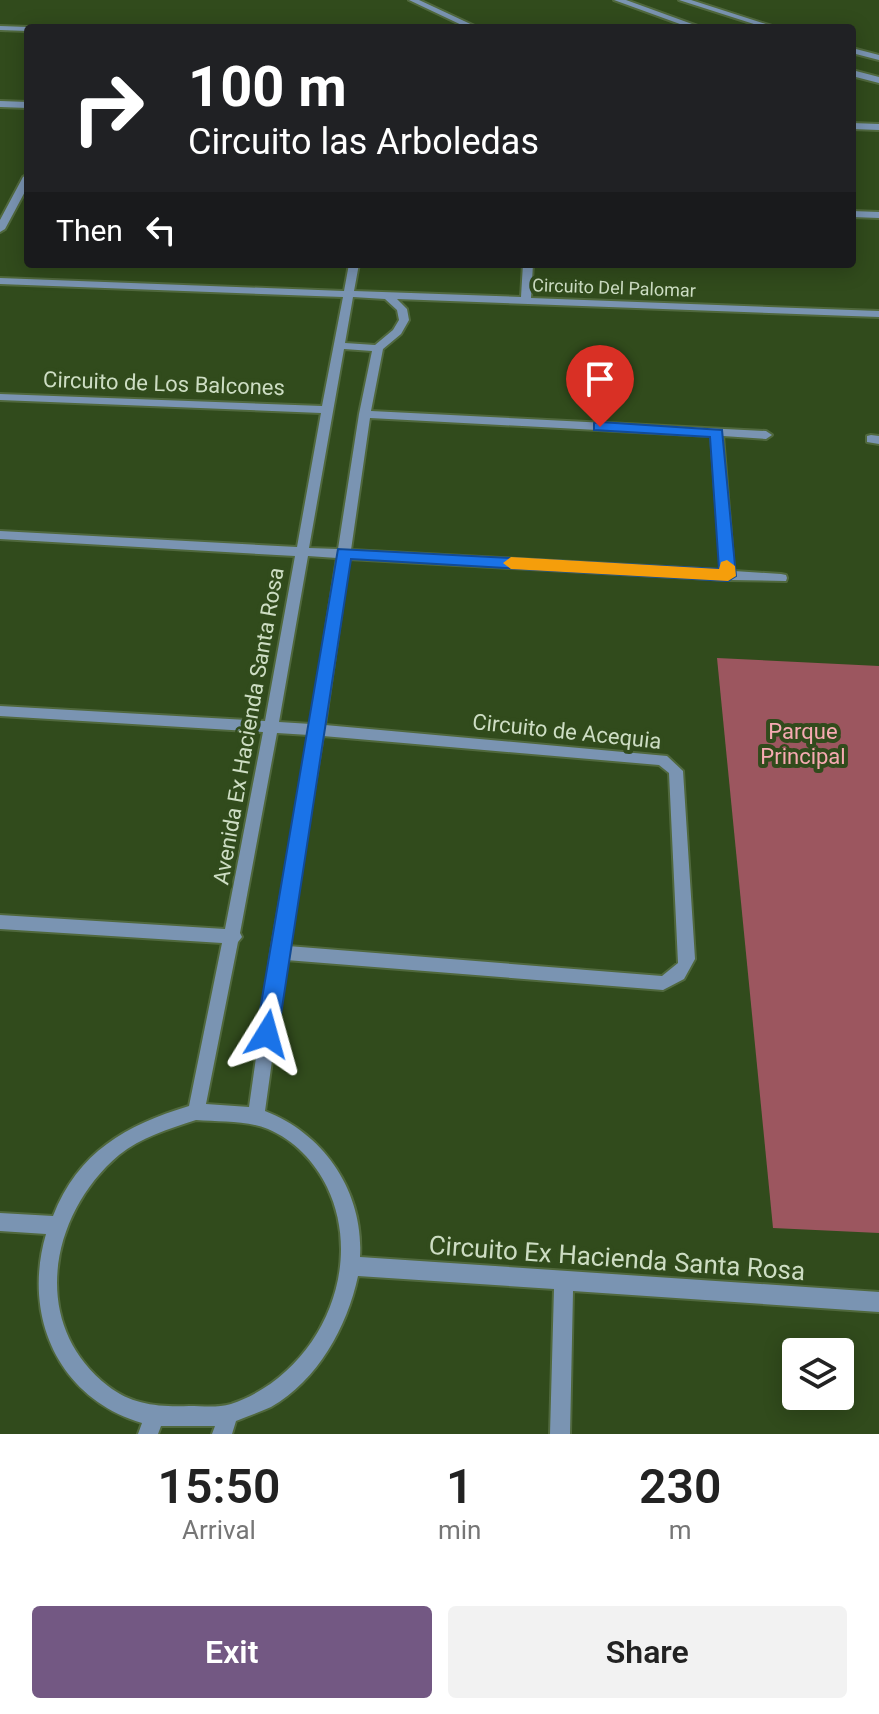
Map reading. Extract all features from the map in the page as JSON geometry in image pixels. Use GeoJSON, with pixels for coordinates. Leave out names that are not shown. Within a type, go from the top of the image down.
{"type":"FeatureCollection","features":[{"type":"Feature","properties":{"kind":"street"},"geometry":{"type":"LineString","coordinates":[[413,0],[466,24]]}},
{"type":"Feature","properties":{"kind":"street"},"geometry":{"type":"LineString","coordinates":[[618,0],[687,24]]}},
{"type":"Feature","properties":{"kind":"street"},"geometry":{"type":"LineString","coordinates":[[683,0],[761,24]]}},
{"type":"Feature","properties":{"kind":"street"},"geometry":{"type":"LineString","coordinates":[[0,28],[24,29]]}},
{"type":"Feature","properties":{"kind":"street"},"geometry":{"type":"LineString","coordinates":[[856,51],[879,58]]}},
{"type":"Feature","properties":{"kind":"street"},"geometry":{"type":"LineString","coordinates":[[856,74],[879,80]]}},
{"type":"Feature","properties":{"kind":"street"},"geometry":{"type":"LineString","coordinates":[[0,104],[24,105]]}},
{"type":"Feature","properties":{"kind":"street"},"geometry":{"type":"LineString","coordinates":[[856,126],[879,127]]}},
{"type":"Feature","properties":{"kind":"street"},"geometry":{"type":"LineString","coordinates":[[0,229],[24,190]]}},
{"type":"Feature","properties":{"kind":"street"},"geometry":{"type":"LineString","coordinates":[[856,214],[879,215]]}},
{"type":"Feature","properties":{"kind":"street","name":"Avenida Ex Hacienda Santa Rosa"},"geometry":{"type":"LineString","coordinates":[[196,1112],[234,937],[353,268]]}},
{"type":"Feature","properties":{"kind":"street"},"geometry":{"type":"LineString","coordinates":[[526,301],[528,268]]}},
{"type":"Feature","properties":{"kind":"street","name":"Circuito Del Palomar"},"geometry":{"type":"LineString","coordinates":[[0,281],[879,314]]}},
{"type":"Feature","properties":{"kind":"street"},"geometry":{"type":"LineString","coordinates":[[256,1117],[279,952],[317,730],[365,414],[378,348],[397,332],[404,320],[400,306],[389,297]]}},
{"type":"Feature","properties":{"kind":"street"},"geometry":{"type":"LineString","coordinates":[[340,346],[378,348]]}},
{"type":"Feature","properties":{"kind":"street","name":"Circuito de Los Balcones"},"geometry":{"type":"LineString","coordinates":[[0,397],[327,410]]}},
{"type":"Feature","properties":{"kind":"street"},"geometry":{"type":"LineString","coordinates":[[365,414],[766,435]]}},
{"type":"Feature","properties":{"kind":"street"},"geometry":{"type":"LineString","coordinates":[[717,433],[728,576]]}},
{"type":"Feature","properties":{"kind":"street"},"geometry":{"type":"LineString","coordinates":[[0,535],[781,578]]}},
{"type":"Feature","properties":{"kind":"street","name":"Circuito de Acequia"},"geometry":{"type":"LineString","coordinates":[[0,711],[317,730],[662,760],[676,771],[687,959],[681,973],[663,983],[279,952]]}},
{"type":"Feature","properties":{"kind":"street"},"geometry":{"type":"LineString","coordinates":[[0,922],[234,937]]}},
{"type":"Feature","properties":{"kind":"street"},"geometry":{"type":"LineString","coordinates":[[196,1112],[256,1117],[300,1139],[318,1155],[339,1187],[351,1224],[352,1266],[340,1313],[314,1356],[275,1392],[229,1414],[151,1426],[108,1400],[73,1367],[52,1324],[46,1275],[57,1226],[79,1184],[113,1148],[153,1125],[196,1112]]}},
{"type":"Feature","properties":{"kind":"street"},"geometry":{"type":"LineString","coordinates":[[0,1222],[57,1226]]}},
{"type":"Feature","properties":{"kind":"street","name":"Circuito Ex Hacienda Santa Rosa"},"geometry":{"type":"LineString","coordinates":[[352,1266],[879,1302]]}},
{"type":"Feature","properties":{"kind":"street"},"geometry":{"type":"LineString","coordinates":[[560,1434],[564,1281]]}},
{"type":"Feature","properties":{"kind":"street"},"geometry":{"type":"LineString","coordinates":[[222,1434],[229,1414]]}},
{"type":"Feature","properties":{"kind":"green space","name":"Parque Principal"},"geometry":{"type":"Polygon","coordinates":[[[717,658],[879,666],[879,1233],[773,1228],[717,658]]]}},
{"type":"Feature","properties":{"kind":"slow traffic"},"geometry":{"type":"LineString","coordinates":[[511,563],[728,576],[727,566]]}},
{"type":"Feature","properties":{"kind":"route"},"geometry":{"type":"LineString","coordinates":[[267,1034],[344,553],[728,576],[717,433],[600,427]]}}]}
